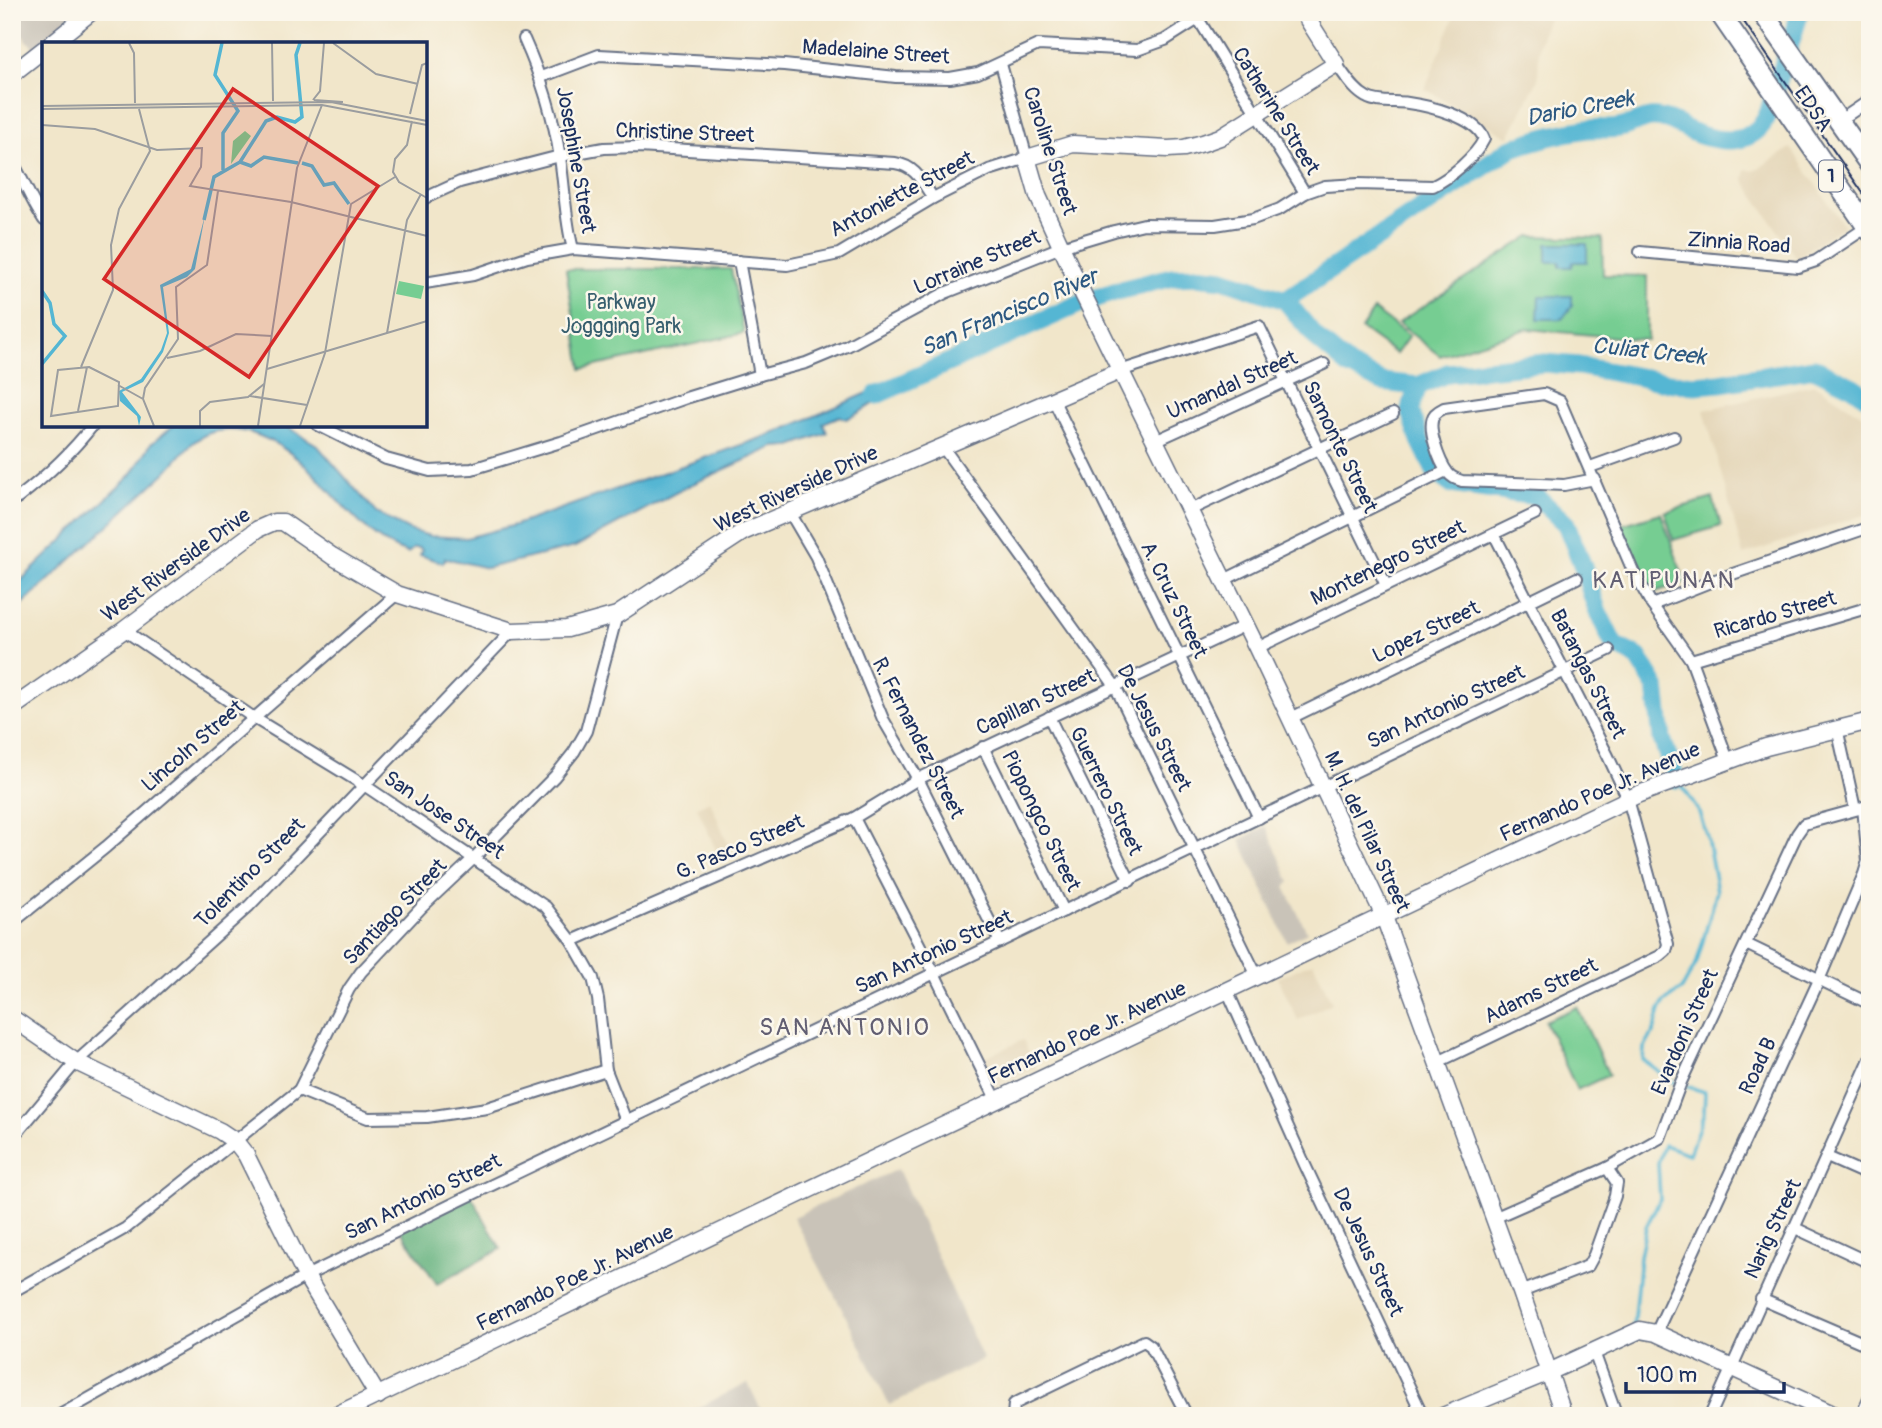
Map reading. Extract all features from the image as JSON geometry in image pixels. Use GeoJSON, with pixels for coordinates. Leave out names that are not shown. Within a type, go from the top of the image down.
{"type":"FeatureCollection","features":[{"type":"Feature","properties":{"kind":"highway","name":"EDSA"},"geometry":{"type":"LineString","coordinates":[[1719,12],[1868,229]]}},
{"type":"Feature","properties":{"kind":"highway","name":"EDSA"},"geometry":{"type":"LineString","coordinates":[[1762,12],[1870,165]]}},
{"type":"Feature","properties":{"kind":"street"},"geometry":{"type":"LineString","coordinates":[[54,42],[91,12]]}},
{"type":"Feature","properties":{"kind":"street"},"geometry":{"type":"LineString","coordinates":[[1303,12],[1336,64]]}},
{"type":"Feature","properties":{"kind":"street","name":"Madelaine Street"},"geometry":{"type":"LineString","coordinates":[[541,78],[599,55],[784,65],[896,77],[950,78],[978,73],[1038,45],[1137,50],[1166,40],[1196,15]]}},
{"type":"Feature","properties":{"kind":"street","name":"Catherine Street"},"geometry":{"type":"LineString","coordinates":[[1196,15],[1305,193]]}},
{"type":"Feature","properties":{"kind":"street","name":"Josephine Street"},"geometry":{"type":"LineString","coordinates":[[524,39],[541,78],[560,156],[568,232],[573,249]]}},
{"type":"Feature","properties":{"kind":"street"},"geometry":{"type":"LineString","coordinates":[[12,74],[42,51]]}},
{"type":"Feature","properties":{"kind":"street","name":"Caroline Street"},"geometry":{"type":"LineString","coordinates":[[1001,64],[1038,196],[1080,288]]}},
{"type":"Feature","properties":{"kind":"street","name":"Antoniette Street"},"geometry":{"type":"LineString","coordinates":[[427,283],[473,275],[527,257],[573,249],[787,265],[839,254],[933,198],[989,170],[1027,158],[1073,144],[1184,148],[1220,137],[1336,64]]}},
{"type":"Feature","properties":{"kind":"street","name":"Lorraine Street"},"geometry":{"type":"LineString","coordinates":[[322,427],[386,459],[430,471],[472,469],[760,374],[806,363],[847,346],[945,293],[1061,247],[1144,224],[1215,225],[1253,219],[1280,209],[1305,193],[1325,186],[1433,186],[1444,181],[1475,153],[1484,139],[1474,125],[1435,108],[1377,101],[1365,96],[1355,89],[1336,64]]}},
{"type":"Feature","properties":{"kind":"street"},"geometry":{"type":"LineString","coordinates":[[1839,121],[1870,100]]}},
{"type":"Feature","properties":{"kind":"street","name":"Christine Street"},"geometry":{"type":"LineString","coordinates":[[427,197],[460,182],[560,156],[604,148],[639,147],[895,163],[906,165],[916,172],[933,198]]}},
{"type":"Feature","properties":{"kind":"street"},"geometry":{"type":"LineString","coordinates":[[12,161],[28,196],[42,217]]}},
{"type":"Feature","properties":{"kind":"street","name":"Zinnia Road"},"geometry":{"type":"LineString","coordinates":[[1640,252],[1798,267],[1816,261],[1868,229]]}},
{"type":"Feature","properties":{"kind":"street"},"geometry":{"type":"LineString","coordinates":[[739,261],[760,374]]}},
{"type":"Feature","properties":{"kind":"street","name":"M. H. del Pilar Street"},"geometry":{"type":"LineString","coordinates":[[1080,288],[1246,625],[1383,914],[1564,1416]]}},
{"type":"Feature","properties":{"kind":"street","name":"West Riverside Drive"},"geometry":{"type":"LineString","coordinates":[[12,708],[124,630],[258,529],[274,522],[289,525],[332,556],[397,594],[512,631],[567,629],[617,614],[743,531],[1121,371],[1259,326]]}},
{"type":"Feature","properties":{"kind":"street","name":"Samonte Street"},"geometry":{"type":"LineString","coordinates":[[1259,326],[1386,585]]}},
{"type":"Feature","properties":{"kind":"street","name":"Umandal Street"},"geometry":{"type":"LineString","coordinates":[[1155,441],[1324,364]]}},
{"type":"Feature","properties":{"kind":"street"},"geometry":{"type":"LineString","coordinates":[[1439,474],[1431,423],[1435,414],[1444,408],[1544,394],[1560,401],[1633,571],[1652,605],[1691,660],[1728,760]]}},
{"type":"Feature","properties":{"kind":"street","name":"A. Cruz Street"},"geometry":{"type":"LineString","coordinates":[[1053,399],[1259,818]]}},
{"type":"Feature","properties":{"kind":"street"},"geometry":{"type":"LineString","coordinates":[[1190,510],[1393,414]]}},
{"type":"Feature","properties":{"kind":"street"},"geometry":{"type":"LineString","coordinates":[[18,498],[81,441],[92,427]]}},
{"type":"Feature","properties":{"kind":"street"},"geometry":{"type":"LineString","coordinates":[[1590,467],[1674,437]]}},
{"type":"Feature","properties":{"kind":"street","name":"De Jesus Street"},"geometry":{"type":"LineString","coordinates":[[942,446],[1115,686],[1256,976]]}},
{"type":"Feature","properties":{"kind":"street"},"geometry":{"type":"LineString","coordinates":[[1224,580],[1439,474],[1462,481],[1564,485],[1595,480]]}},
{"type":"Feature","properties":{"kind":"street","name":"R. Fernandez Street"},"geometry":{"type":"LineString","coordinates":[[789,511],[816,557],[883,719],[918,779],[1000,942]]}},
{"type":"Feature","properties":{"kind":"street","name":"Montenegro Street"},"geometry":{"type":"LineString","coordinates":[[1257,648],[1535,514]]}},
{"type":"Feature","properties":{"kind":"street"},"geometry":{"type":"LineString","coordinates":[[1652,605],[1715,580],[1870,527]]}},
{"type":"Feature","properties":{"kind":"street","name":"Batangas Street"},"geometry":{"type":"LineString","coordinates":[[1494,534],[1628,799],[1667,938],[1666,951],[1660,956]]}},
{"type":"Feature","properties":{"kind":"street","name":"Lopez Street"},"geometry":{"type":"LineString","coordinates":[[1291,718],[1577,578]]}},
{"type":"Feature","properties":{"kind":"street","name":"Lincoln Street"},"geometry":{"type":"LineString","coordinates":[[12,923],[106,847],[397,594]]}},
{"type":"Feature","properties":{"kind":"street","name":"Ricardo Street"},"geometry":{"type":"LineString","coordinates":[[1691,660],[1870,607]]}},
{"type":"Feature","properties":{"kind":"street","name":"Santiago Street"},"geometry":{"type":"LineString","coordinates":[[12,1292],[126,1228],[299,1090],[360,972],[555,776],[574,752],[586,731],[617,614]]}},
{"type":"Feature","properties":{"kind":"street","name":"Capillan Street"},"geometry":{"type":"LineString","coordinates":[[918,779],[1246,625]]}},
{"type":"Feature","properties":{"kind":"street","name":"San Jose Street"},"geometry":{"type":"LineString","coordinates":[[124,630],[254,718],[364,785],[546,907],[572,941],[593,978],[606,1070],[626,1121]]}},
{"type":"Feature","properties":{"kind":"street","name":"Tolentino Street"},"geometry":{"type":"LineString","coordinates":[[12,1139],[76,1062],[249,906],[512,631]]}},
{"type":"Feature","properties":{"kind":"street","name":"San Antonio Street"},"geometry":{"type":"LineString","coordinates":[[58,1416],[306,1276],[1609,650]]}},
{"type":"Feature","properties":{"kind":"street","name":"Guerrero Street"},"geometry":{"type":"LineString","coordinates":[[1049,717],[1129,881]]}},
{"type":"Feature","properties":{"kind":"street","name":"Fernando Poe Jr. Avenue"},"geometry":{"type":"LineString","coordinates":[[334,1416],[1628,799],[1728,760],[1870,720]]}},
{"type":"Feature","properties":{"kind":"street","name":"Road B"},"geometry":{"type":"LineString","coordinates":[[1656,1333],[1819,979],[1864,874],[1868,860],[1863,808],[1838,728]]}},
{"type":"Feature","properties":{"kind":"street","name":"Piopongco Street"},"geometry":{"type":"LineString","coordinates":[[983,747],[1064,911]]}},
{"type":"Feature","properties":{"kind":"street","name":"G. Pasco Street"},"geometry":{"type":"LineString","coordinates":[[572,941],[854,818],[918,779]]}},
{"type":"Feature","properties":{"kind":"street","name":"Evardoni Street"},"geometry":{"type":"LineString","coordinates":[[1494,1218],[1608,1168],[1660,1138],[1681,1084],[1804,824],[1863,808]]}},
{"type":"Feature","properties":{"kind":"street"},"geometry":{"type":"LineString","coordinates":[[854,818],[996,1099]]}},
{"type":"Feature","properties":{"kind":"street"},"geometry":{"type":"LineString","coordinates":[[1746,944],[1870,1004]]}},
{"type":"Feature","properties":{"kind":"street","name":"Adams Street"},"geometry":{"type":"LineString","coordinates":[[1438,1062],[1660,956]]}},
{"type":"Feature","properties":{"kind":"street","name":"De Jesus Street"},"geometry":{"type":"LineString","coordinates":[[1227,990],[1305,1165],[1423,1416]]}},
{"type":"Feature","properties":{"kind":"street"},"geometry":{"type":"LineString","coordinates":[[12,1018],[76,1062],[235,1140],[246,1155],[306,1276],[378,1395]]}},
{"type":"Feature","properties":{"kind":"street","name":"Narig Street"},"geometry":{"type":"LineString","coordinates":[[1710,1416],[1827,1157],[1865,1087],[1870,1059]]}},
{"type":"Feature","properties":{"kind":"street"},"geometry":{"type":"LineString","coordinates":[[299,1090],[368,1118],[427,1117],[487,1108],[606,1070]]}},
{"type":"Feature","properties":{"kind":"street"},"geometry":{"type":"LineString","coordinates":[[1827,1157],[1870,1176]]}},
{"type":"Feature","properties":{"kind":"street"},"geometry":{"type":"LineString","coordinates":[[1521,1292],[1588,1266],[1615,1196],[1616,1183],[1608,1168]]}},
{"type":"Feature","properties":{"kind":"street"},"geometry":{"type":"LineString","coordinates":[[1796,1228],[1870,1263]]}},
{"type":"Feature","properties":{"kind":"street"},"geometry":{"type":"LineString","coordinates":[[1761,1299],[1870,1346]]}},
{"type":"Feature","properties":{"kind":"street"},"geometry":{"type":"LineString","coordinates":[[1443,1416],[1640,1330],[1656,1333],[1837,1416]]}},
{"type":"Feature","properties":{"kind":"street"},"geometry":{"type":"LineString","coordinates":[[1013,1416],[1014,1404],[1144,1341],[1151,1346],[1187,1416]]}},
{"type":"Feature","properties":{"kind":"street"},"geometry":{"type":"LineString","coordinates":[[1594,1352],[1617,1416]]}},
{"type":"Feature","properties":{"kind":"street"},"geometry":{"type":"LineString","coordinates":[[1861,1416],[1870,1396]]}},
{"type":"Feature","properties":{"kind":"shaded area"},"geometry":{"type":"Polygon","coordinates":[[[12,12],[76,12],[34,48],[12,25],[12,12]]]}},
{"type":"Feature","properties":{"kind":"shaded area"},"geometry":{"type":"Polygon","coordinates":[[[1456,12],[1513,12],[1517,18],[1526,12],[1550,12],[1539,43],[1538,79],[1509,137],[1425,89],[1456,12]]]}},
{"type":"Feature","properties":{"kind":"shaded area"},"geometry":{"type":"Polygon","coordinates":[[[1791,148],[1844,226],[1796,258],[1744,180],[1746,169],[1754,171],[1791,148]]]}},
{"type":"Feature","properties":{"kind":"shaded area"},"geometry":{"type":"Polygon","coordinates":[[[1815,384],[1870,420],[1870,513],[1743,555],[1704,410],[1815,384]]]}},
{"type":"Feature","properties":{"kind":"shaded area"},"geometry":{"type":"Polygon","coordinates":[[[710,801],[731,851],[719,857],[697,807],[710,801]]]}},
{"type":"Feature","properties":{"kind":"shaded area"},"geometry":{"type":"Polygon","coordinates":[[[1266,826],[1290,882],[1285,887],[1307,932],[1287,942],[1240,840],[1266,826]]]}},
{"type":"Feature","properties":{"kind":"shaded area"},"geometry":{"type":"Polygon","coordinates":[[[1313,962],[1332,1003],[1298,1020],[1278,978],[1313,962]]]}},
{"type":"Feature","properties":{"kind":"shaded area"},"geometry":{"type":"Polygon","coordinates":[[[1023,1040],[1037,1069],[995,1088],[981,1059],[1023,1040]]]}},
{"type":"Feature","properties":{"kind":"shaded area"},"geometry":{"type":"Polygon","coordinates":[[[898,1169],[983,1359],[889,1405],[793,1217],[898,1169]]]}},
{"type":"Feature","properties":{"kind":"shaded area"},"geometry":{"type":"Polygon","coordinates":[[[748,1383],[764,1416],[681,1416],[748,1383]]]}},
{"type":"Feature","properties":{"kind":"green space"},"geometry":{"type":"Polygon","coordinates":[[[1530,236],[1602,238],[1603,275],[1647,276],[1647,340],[1527,329],[1440,356],[1398,323],[1530,236]]]}},
{"type":"Feature","properties":{"kind":"green space","name":"Parkway Joggging Park"},"geometry":{"type":"Polygon","coordinates":[[[566,269],[731,269],[744,333],[582,369],[566,269]]]}},
{"type":"Feature","properties":{"kind":"green space"},"geometry":{"type":"Polygon","coordinates":[[[1374,310],[1409,336],[1396,354],[1361,329],[1374,310]]]}},
{"type":"Feature","properties":{"kind":"green space"},"geometry":{"type":"Polygon","coordinates":[[[1713,498],[1721,526],[1673,540],[1665,512],[1713,498]]]}},
{"type":"Feature","properties":{"kind":"green space"},"geometry":{"type":"Polygon","coordinates":[[[1661,513],[1685,582],[1649,594],[1621,525],[1661,513]]]}},
{"type":"Feature","properties":{"kind":"green space"},"geometry":{"type":"Polygon","coordinates":[[[1577,1007],[1609,1075],[1577,1090],[1545,1021],[1577,1007]]]}},
{"type":"Feature","properties":{"kind":"green space"},"geometry":{"type":"Polygon","coordinates":[[[471,1195],[501,1249],[437,1284],[400,1229],[471,1195]]]}},
{"type":"Feature","properties":{"kind":"water"},"geometry":{"type":"Polygon","coordinates":[[[1547,244],[1587,244],[1587,262],[1573,262],[1572,267],[1560,267],[1560,262],[1547,262],[1547,244]]]}},
{"type":"Feature","properties":{"kind":"water"},"geometry":{"type":"Polygon","coordinates":[[[1539,296],[1572,296],[1572,306],[1562,319],[1538,319],[1539,296]]]}},
{"type":"Feature","properties":{"kind":"water"},"geometry":{"type":"Polygon","coordinates":[[[897,380],[899,387],[860,412],[846,419],[840,416],[823,423],[827,433],[791,446],[774,447],[688,486],[575,547],[487,568],[445,558],[443,563],[420,555],[422,550],[419,548],[408,553],[392,546],[363,526],[313,473],[281,447],[249,432],[213,432],[192,444],[165,473],[12,614],[12,589],[131,475],[151,444],[172,427],[287,427],[317,445],[376,513],[409,530],[430,536],[466,538],[515,525],[778,432],[897,380]]]}},
{"type":"Feature","properties":{"kind":"waterway","name":"Dario Creek"},"geometry":{"type":"LineString","coordinates":[[1285,300],[1510,149],[1520,145],[1587,129],[1619,128],[1650,118],[1670,121],[1710,138],[1731,140],[1749,136],[1763,124],[1768,114],[1800,12]]}},
{"type":"Feature","properties":{"kind":"waterway","name":"San Francisco River"},"geometry":{"type":"LineString","coordinates":[[876,395],[1079,304],[1172,277],[1196,276],[1223,279],[1285,300],[1318,340],[1349,366],[1382,382],[1418,386],[1448,373],[1545,363],[1694,385],[1814,368],[1853,387],[1870,399]]}},
{"type":"Feature","properties":{"kind":"waterway","name":"San Francisco River"},"geometry":{"type":"LineString","coordinates":[[1418,386],[1410,410],[1420,440],[1436,473],[1451,484],[1536,496],[1566,524],[1597,610],[1614,645],[1638,657],[1656,687],[1662,739],[1676,779]]}},
{"type":"Feature","properties":{"kind":"waterway","name":"San Francisco River"},"geometry":{"type":"LineString","coordinates":[[1633,1328],[1640,1256],[1646,1227],[1660,1199],[1658,1163],[1664,1145],[1689,1154],[1704,1113],[1705,1092],[1673,1082],[1643,1060],[1644,1048],[1654,1031],[1664,1002],[1682,989],[1697,962],[1717,891],[1707,837],[1699,812],[1680,783]]}},
{"type":"Feature","properties":{"kind":"tram line"},"geometry":{"type":"LineString","coordinates":[[1737,12],[1870,203]]}},
{"type":"Feature","properties":{"kind":"district","name":"KATIPUNAN"},"geometry":{"type":"Point","coordinates":[1664,580]}},
{"type":"Feature","properties":{"kind":"district","name":"SAN ANTONIO"},"geometry":{"type":"Point","coordinates":[845,1027]}},
{"type":"Feature","properties":{"kind":"water label","name":"Culiat Creek"},"geometry":{"type":"Point","coordinates":[1649,351]}}]}
